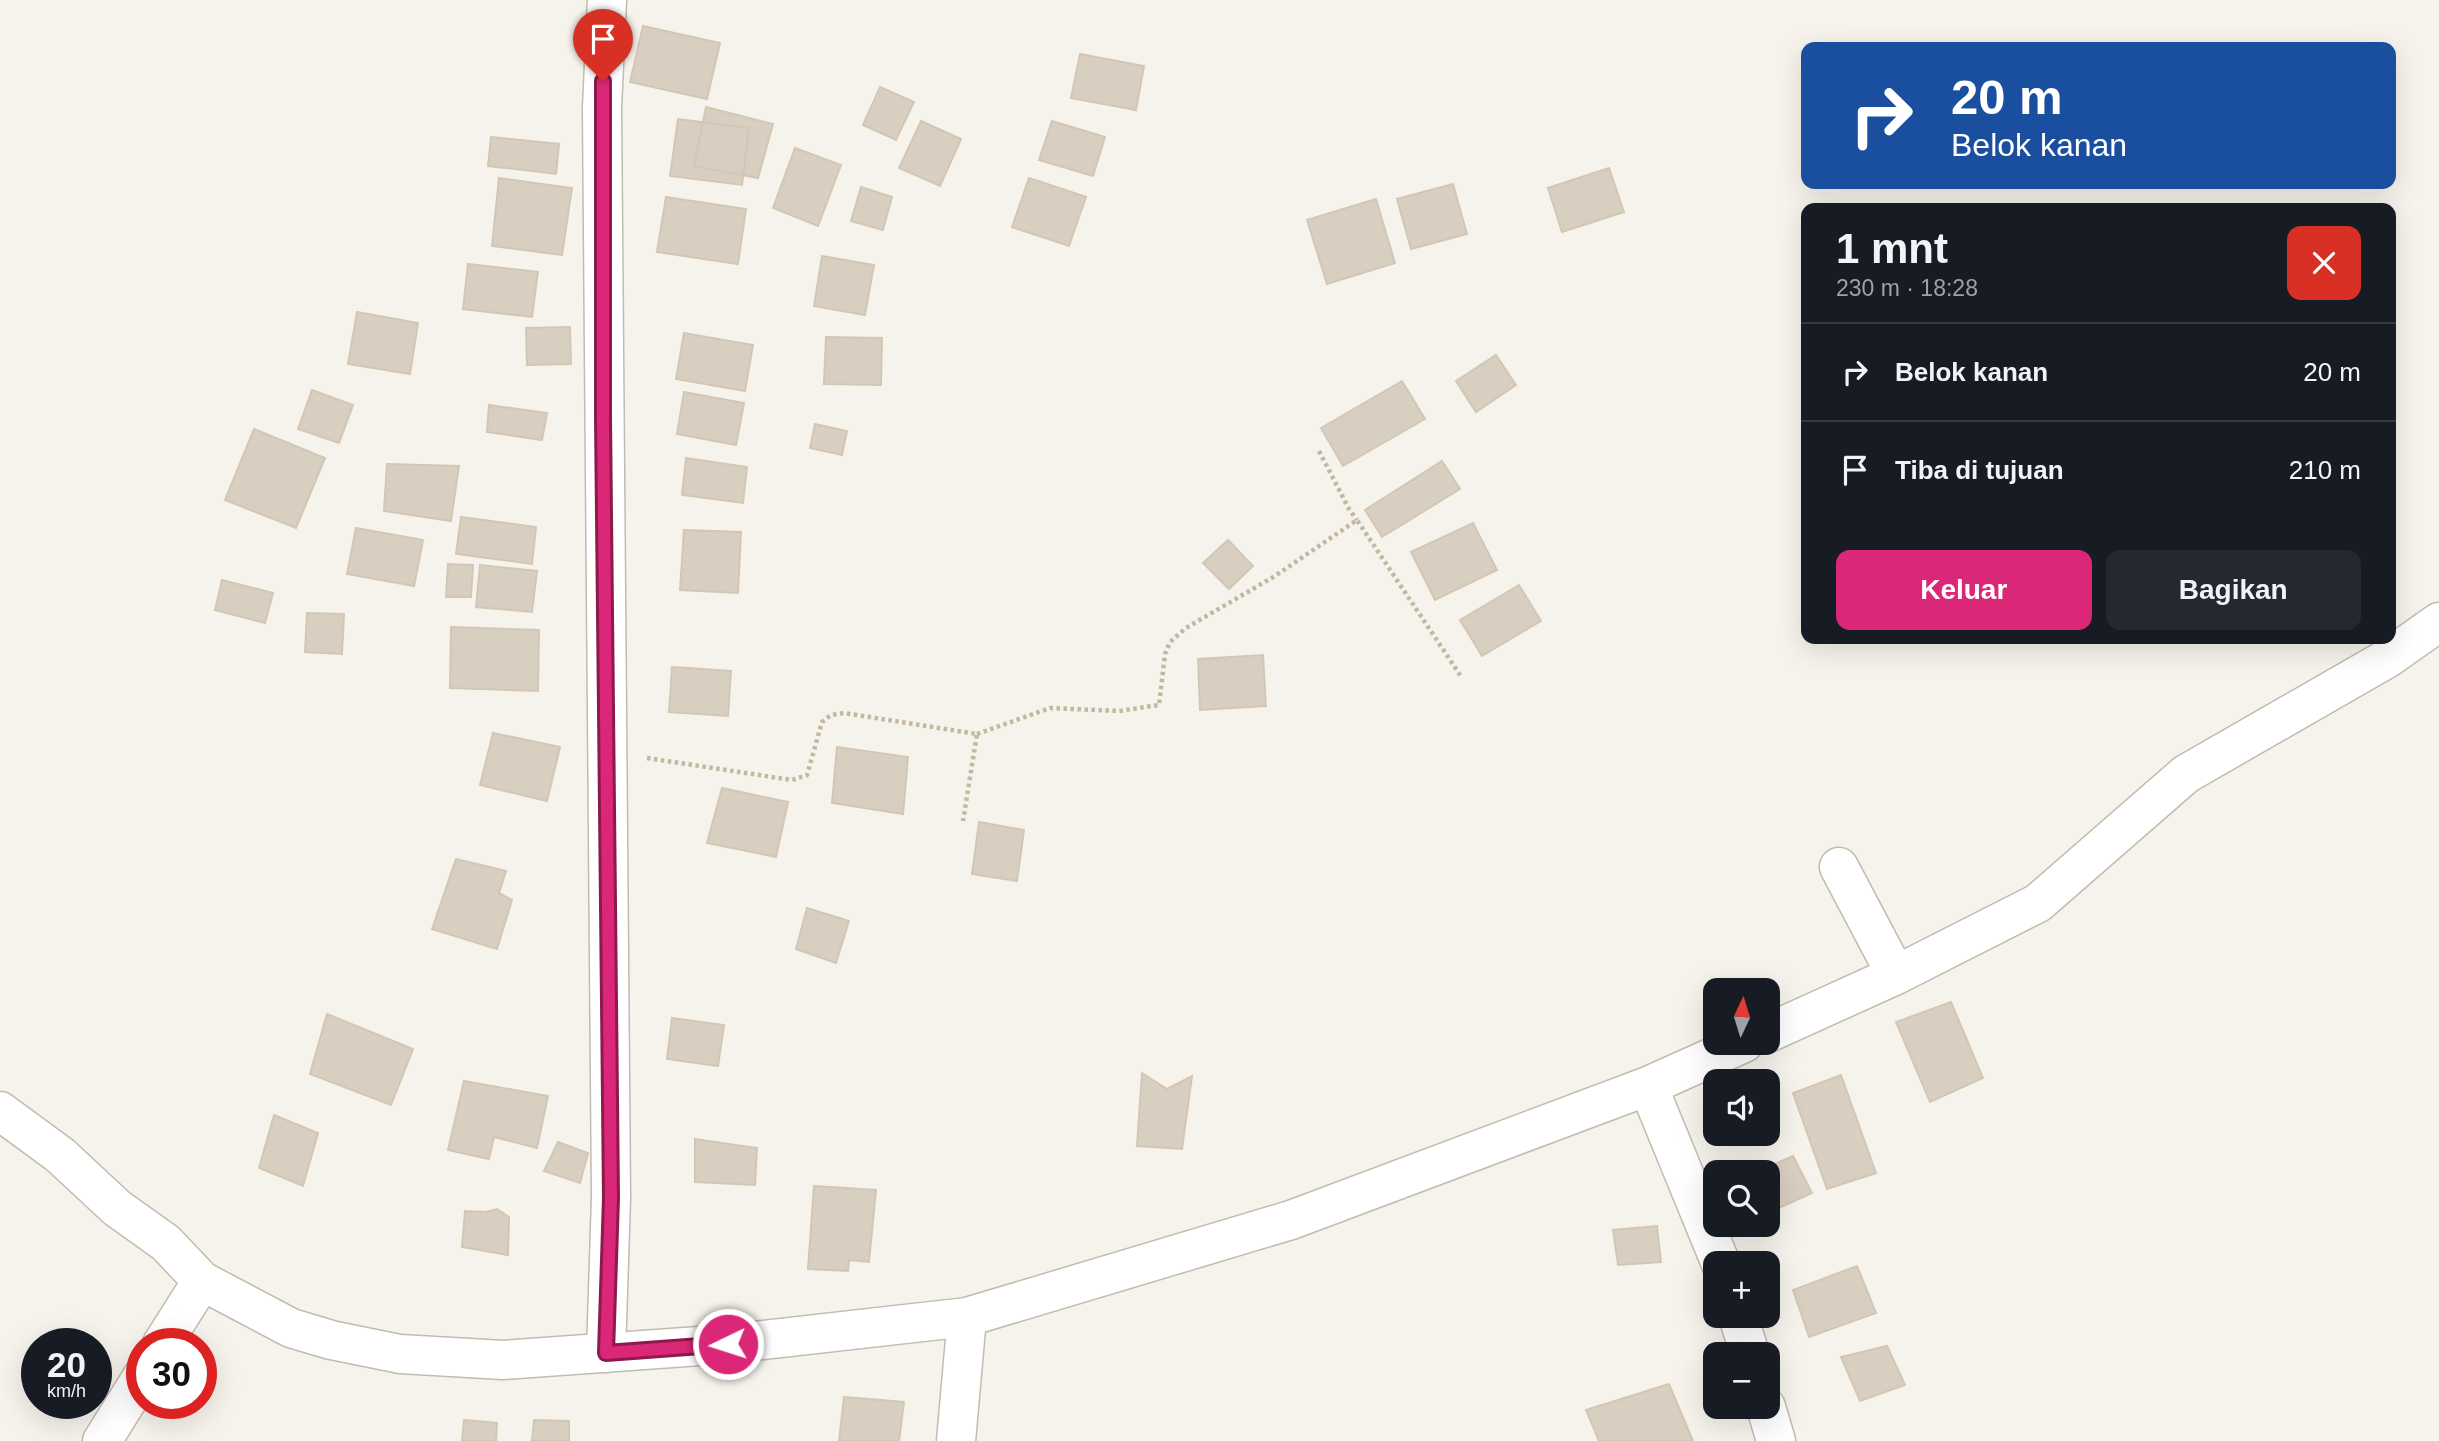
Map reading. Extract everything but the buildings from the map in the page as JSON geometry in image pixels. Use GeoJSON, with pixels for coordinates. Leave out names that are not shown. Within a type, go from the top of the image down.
{"type":"FeatureCollection","features":[{"type":"Feature","properties":{"kind":"street"},"geometry":{"type":"LineString","coordinates":[[606,1353],[611,1198],[602,108],[607,0]]}},
{"type":"Feature","properties":{"kind":"street"},"geometry":{"type":"LineString","coordinates":[[1780,1027],[1896,975],[2038,903],[2186,774],[2388,658],[2439,622]]}},
{"type":"Feature","properties":{"kind":"street"},"geometry":{"type":"LineString","coordinates":[[1839,867],[1896,975]]}},
{"type":"Feature","properties":{"kind":"street"},"geometry":{"type":"LineString","coordinates":[[0,1111],[60,1155],[117,1208],[166,1243],[202,1281],[291,1328],[331,1340],[400,1354],[503,1360],[728,1344],[967,1317],[1291,1220],[1648,1086],[1717,1055]]}},
{"type":"Feature","properties":{"kind":"street"},"geometry":{"type":"LineString","coordinates":[[1648,1086],[1716,1251]]}},
{"type":"Feature","properties":{"kind":"street"},"geometry":{"type":"LineString","coordinates":[[172,1328],[202,1281]]}},
{"type":"Feature","properties":{"kind":"street"},"geometry":{"type":"LineString","coordinates":[[956,1441],[967,1317]]}},
{"type":"Feature","properties":{"kind":"street"},"geometry":{"type":"LineString","coordinates":[[102,1441],[126,1403]]}},
{"type":"Feature","properties":{"kind":"street"},"geometry":{"type":"LineString","coordinates":[[1770,1419],[1776,1441]]}},
{"type":"Feature","properties":{"kind":"path"},"geometry":{"type":"LineString","coordinates":[[1319,450],[1349,509],[1462,678]]}},
{"type":"Feature","properties":{"kind":"path"},"geometry":{"type":"LineString","coordinates":[[608,753],[792,780],[807,775],[822,722],[831,715],[844,713],[977,734],[1050,708],[1119,711],[1159,705],[1170,642],[1186,628],[1275,576],[1357,520]]}},
{"type":"Feature","properties":{"kind":"path"},"geometry":{"type":"LineString","coordinates":[[963,821],[977,734]]}},
{"type":"Feature","properties":{"kind":"route"},"geometry":{"type":"LineString","coordinates":[[603,81],[603,418],[611,1198],[606,1353],[728,1344]]}}]}
